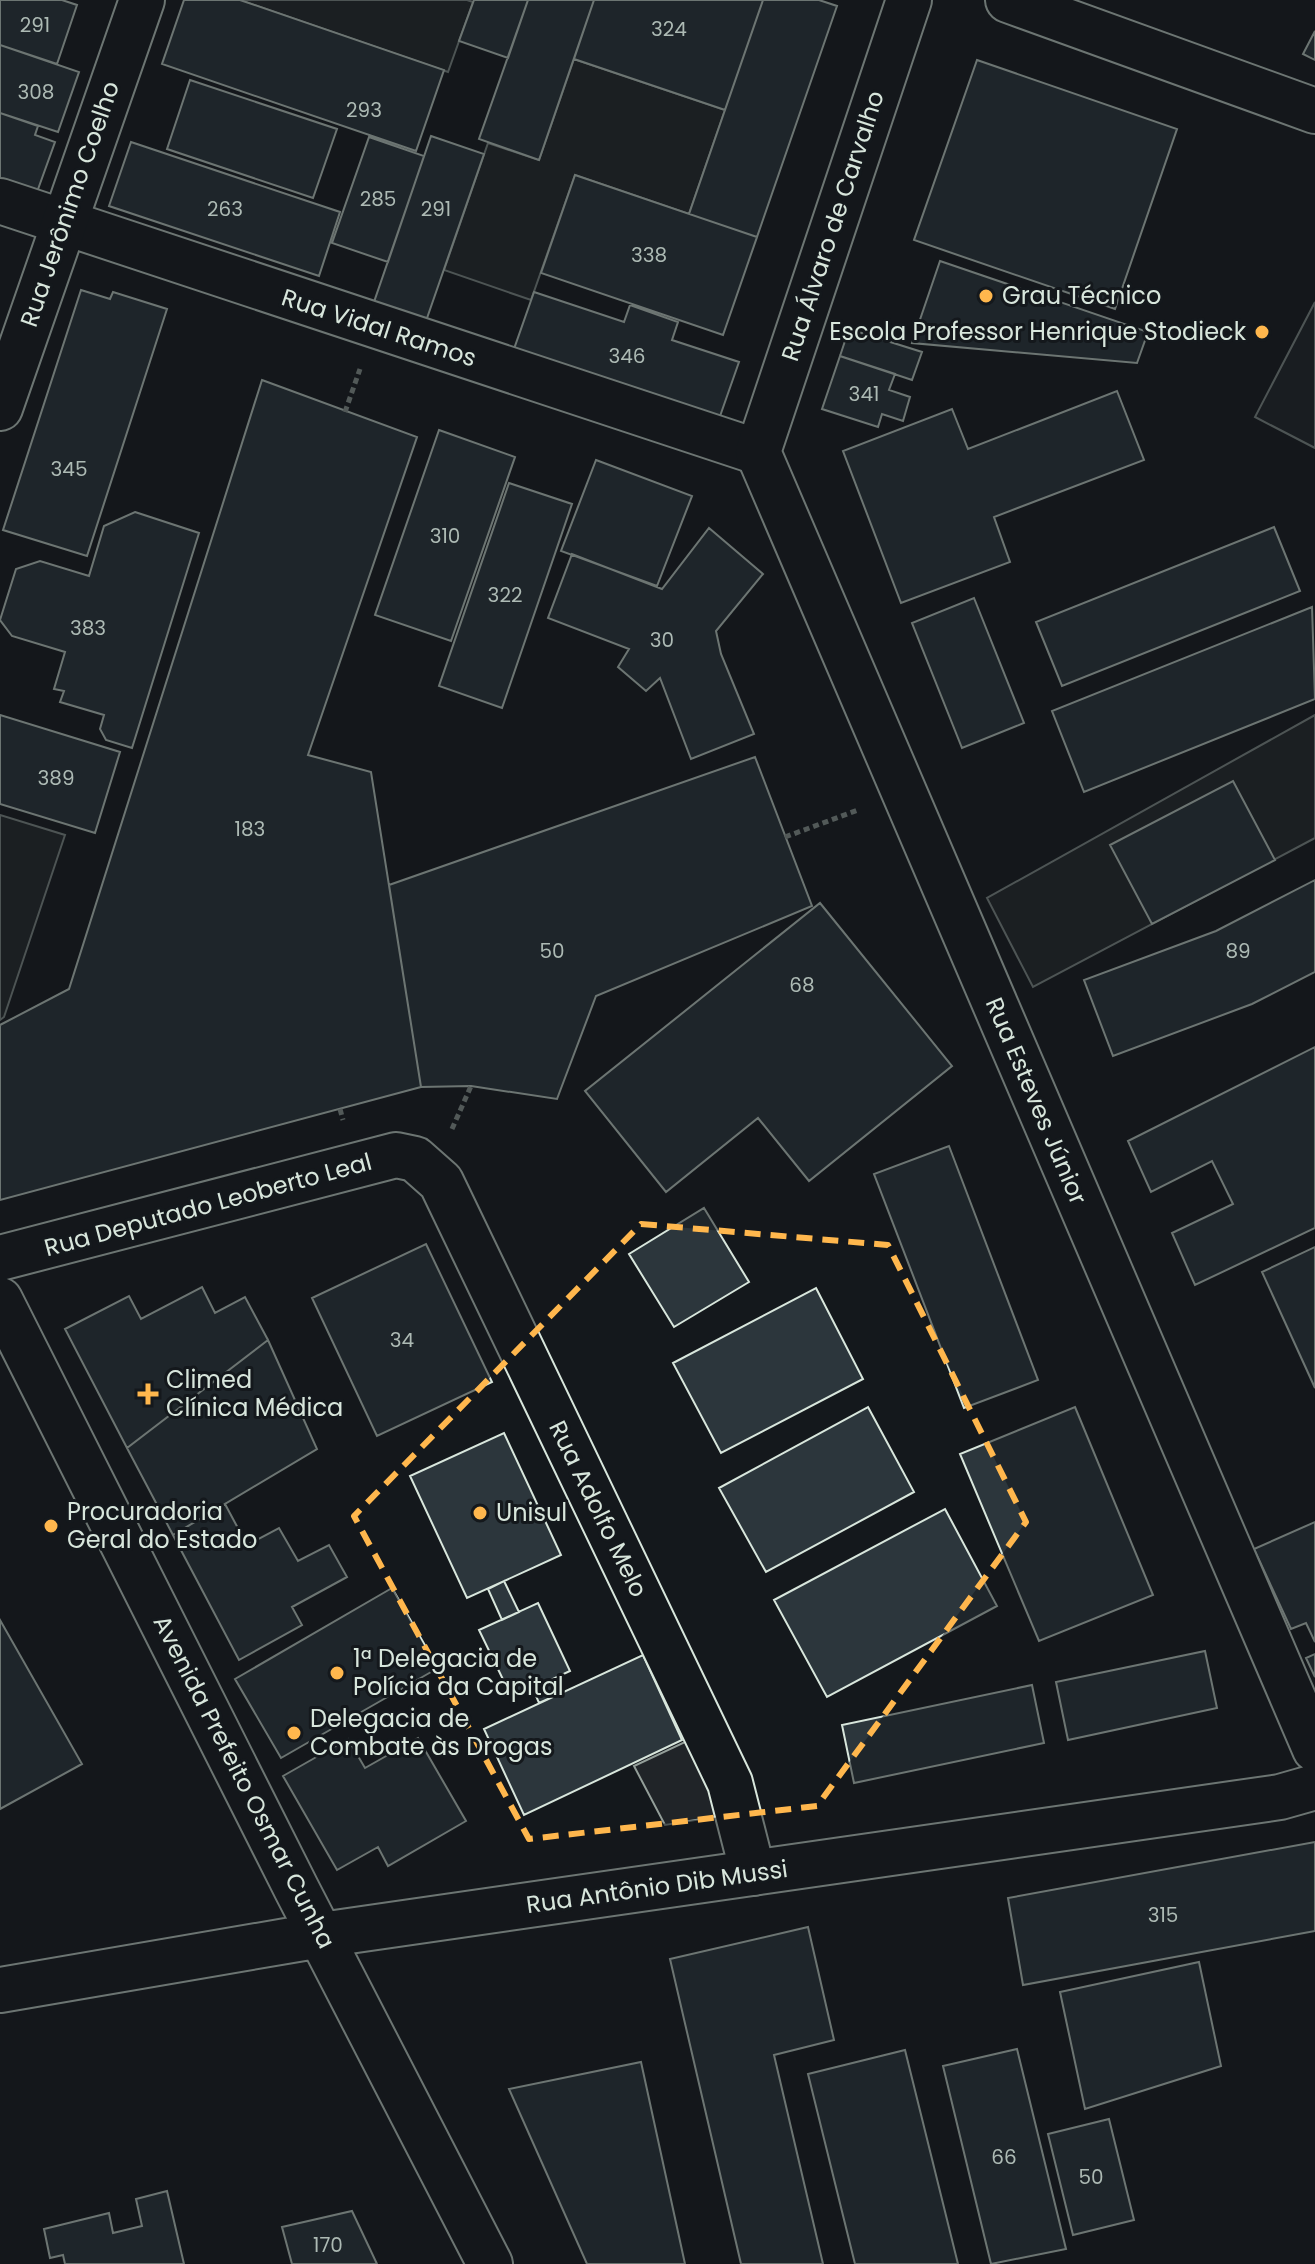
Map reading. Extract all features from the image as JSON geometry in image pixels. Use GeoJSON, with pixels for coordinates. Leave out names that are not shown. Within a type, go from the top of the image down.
{"type":"FeatureCollection","features":[{"type":"Feature","properties":{"kind":"street","name":"Rua Jerônimo Coelho"},"geometry":{"type":"LineString","coordinates":[[0,408],[142,0]]}},
{"type":"Feature","properties":{"kind":"street","name":"Rua Álvaro de Carvalho"},"geometry":{"type":"LineString","coordinates":[[758,452],[909,0]]}},
{"type":"Feature","properties":{"kind":"street"},"geometry":{"type":"LineString","coordinates":[[1008,0],[1315,111]]}},
{"type":"Feature","properties":{"kind":"street","name":"Rua Vidal Ramos"},"geometry":{"type":"LineString","coordinates":[[0,201],[758,452]]}},
{"type":"Feature","properties":{"kind":"street","name":"Rua Esteves Júnior"},"geometry":{"type":"LineString","coordinates":[[758,452],[1315,1749]]}},
{"type":"Feature","properties":{"kind":"street","name":"Rua Deputado Leoberto Leal"},"geometry":{"type":"LineString","coordinates":[[0,1258],[396,1155],[431,1149]]}},
{"type":"Feature","properties":{"kind":"street","name":"Rua Adolfo Melo"},"geometry":{"type":"LineString","coordinates":[[431,1149],[441,1182],[730,1783],[753,1873]]}},
{"type":"Feature","properties":{"kind":"street","name":"Avenida Prefeito Osmar Cunha"},"geometry":{"type":"LineString","coordinates":[[0,1300],[490,2264]]}},
{"type":"Feature","properties":{"kind":"street","name":"Rua Antônio Dib Mussi"},"geometry":{"type":"LineString","coordinates":[[0,1990],[321,1935],[1266,1799],[1315,1787]]}},
{"type":"Feature","properties":{"kind":"path"},"geometry":{"type":"LineString","coordinates":[[785,837],[904,792]]}},
{"type":"Feature","properties":{"kind":"path"},"geometry":{"type":"LineString","coordinates":[[431,1149],[471,1086]]}},
{"type":"Feature","properties":{"kind":"highlighted area"},"geometry":{"type":"Polygon","coordinates":[[[641,1224],[888,1245],[1026,1522],[817,1806],[529,1839],[354,1516],[641,1224]]]}},
{"type":"Feature","properties":{"kind":"shaded area"},"geometry":{"type":"Polygon","coordinates":[[[240,0],[467,0],[473,2],[448,72],[240,0]]]}},
{"type":"Feature","properties":{"kind":"shaded area"},"geometry":{"type":"Polygon","coordinates":[[[574,59],[725,110],[689,214],[575,175],[531,300],[444,270],[488,143],[539,160],[574,59]]]}},
{"type":"Feature","properties":{"kind":"shaded area"},"geometry":{"type":"Polygon","coordinates":[[[1315,302],[1315,448],[1255,417],[1315,302]]]}},
{"type":"Feature","properties":{"kind":"shaded area"},"geometry":{"type":"Polygon","coordinates":[[[1315,715],[1315,838],[1033,987],[987,898],[1315,715]]]}},
{"type":"Feature","properties":{"kind":"shaded area"},"geometry":{"type":"Polygon","coordinates":[[[0,815],[65,835],[4,1017],[0,1020],[0,815]]]}},
{"type":"Feature","properties":{"kind":"shaded area"},"geometry":{"type":"Polygon","coordinates":[[[687,1741],[720,1816],[665,1825],[634,1766],[687,1741]]]}},
{"type":"Feature","properties":{"kind":"building"},"geometry":{"type":"Polygon","coordinates":[[[0,0],[62,0],[77,5],[57,64],[0,45],[0,0]]]}},
{"type":"Feature","properties":{"kind":"building"},"geometry":{"type":"Polygon","coordinates":[[[184,0],[240,0],[444,70],[416,151],[162,64],[184,0]]]}},
{"type":"Feature","properties":{"kind":"building"},"geometry":{"type":"Polygon","coordinates":[[[474,0],[528,0],[508,58],[459,41],[474,0]]]}},
{"type":"Feature","properties":{"kind":"building"},"geometry":{"type":"Polygon","coordinates":[[[528,0],[594,0],[539,160],[479,139],[528,0]]]}},
{"type":"Feature","properties":{"kind":"building"},"geometry":{"type":"Polygon","coordinates":[[[594,0],[763,0],[725,110],[574,59],[594,0]]]}},
{"type":"Feature","properties":{"kind":"building"},"geometry":{"type":"Polygon","coordinates":[[[763,0],[819,0],[837,6],[757,237],[689,214],[763,0]]]}},
{"type":"Feature","properties":{"kind":"building"},"geometry":{"type":"Polygon","coordinates":[[[1315,31],[1315,60],[1303,54],[1315,31]]]}},
{"type":"Feature","properties":{"kind":"building"},"geometry":{"type":"Polygon","coordinates":[[[0,45],[79,72],[58,132],[0,113],[0,45]]]}},
{"type":"Feature","properties":{"kind":"building"},"geometry":{"type":"Polygon","coordinates":[[[977,60],[1177,129],[1115,309],[914,240],[977,60]]]}},
{"type":"Feature","properties":{"kind":"building"},"geometry":{"type":"Polygon","coordinates":[[[190,80],[337,129],[313,198],[167,149],[190,80]]]}},
{"type":"Feature","properties":{"kind":"building"},"geometry":{"type":"Polygon","coordinates":[[[0,113],[38,126],[35,135],[55,142],[37,192],[0,179],[0,113]]]}},
{"type":"Feature","properties":{"kind":"building"},"geometry":{"type":"Polygon","coordinates":[[[431,136],[484,154],[426,321],[374,302],[431,136]]]}},
{"type":"Feature","properties":{"kind":"building"},"geometry":{"type":"Polygon","coordinates":[[[369,137],[424,156],[388,262],[332,243],[369,137]]]}},
{"type":"Feature","properties":{"kind":"building"},"geometry":{"type":"Polygon","coordinates":[[[131,142],[340,212],[319,276],[109,206],[131,142]]]}},
{"type":"Feature","properties":{"kind":"building"},"geometry":{"type":"Polygon","coordinates":[[[575,175],[757,237],[723,335],[541,273],[575,175]]]}},
{"type":"Feature","properties":{"kind":"building","name":"Grau Técnico"},"geometry":{"type":"Polygon","coordinates":[[[940,261],[1148,332],[1137,363],[912,343],[940,261]]]}},
{"type":"Feature","properties":{"kind":"building"},"geometry":{"type":"Polygon","coordinates":[[[81,290],[110,299],[113,292],[167,309],[87,556],[3,530],[81,290]]]}},
{"type":"Feature","properties":{"kind":"building"},"geometry":{"type":"Polygon","coordinates":[[[534,292],[624,322],[630,305],[678,322],[672,340],[739,362],[719,419],[514,349],[534,292]]]}},
{"type":"Feature","properties":{"kind":"building"},"geometry":{"type":"Polygon","coordinates":[[[849,329],[922,352],[912,380],[840,356],[849,329]]]}},
{"type":"Feature","properties":{"kind":"building"},"geometry":{"type":"Polygon","coordinates":[[[840,356],[895,374],[889,390],[910,397],[903,421],[882,414],[878,427],[822,409],[840,356]]]}},
{"type":"Feature","properties":{"kind":"building"},"geometry":{"type":"Polygon","coordinates":[[[262,380],[417,437],[308,755],[371,772],[421,1087],[0,1200],[0,1025],[69,989],[262,380]]]}},
{"type":"Feature","properties":{"kind":"building"},"geometry":{"type":"Polygon","coordinates":[[[1117,391],[1144,460],[994,517],[1010,562],[901,603],[843,451],[952,409],[968,449],[1117,391]]]}},
{"type":"Feature","properties":{"kind":"building"},"geometry":{"type":"Polygon","coordinates":[[[439,430],[515,457],[451,641],[375,615],[439,430]]]}},
{"type":"Feature","properties":{"kind":"building"},"geometry":{"type":"Polygon","coordinates":[[[596,460],[692,496],[657,586],[561,551],[596,460]]]}},
{"type":"Feature","properties":{"kind":"building"},"geometry":{"type":"Polygon","coordinates":[[[509,483],[572,504],[502,708],[439,686],[509,483]]]}},
{"type":"Feature","properties":{"kind":"building"},"geometry":{"type":"Polygon","coordinates":[[[135,512],[199,533],[132,748],[106,740],[100,729],[104,715],[60,702],[64,691],[54,689],[65,652],[12,636],[0,620],[16,569],[40,561],[89,576],[104,526],[135,512]]]}},
{"type":"Feature","properties":{"kind":"building"},"geometry":{"type":"Polygon","coordinates":[[[1274,527],[1300,591],[1062,686],[1036,622],[1274,527]]]}},
{"type":"Feature","properties":{"kind":"building"},"geometry":{"type":"Polygon","coordinates":[[[709,528],[763,574],[716,631],[721,654],[754,734],[691,759],[660,678],[646,691],[618,667],[629,649],[548,618],[572,554],[662,589],[709,528]]]}},
{"type":"Feature","properties":{"kind":"building"},"geometry":{"type":"Polygon","coordinates":[[[974,598],[1024,723],[962,748],[912,623],[974,598]]]}},
{"type":"Feature","properties":{"kind":"building"},"geometry":{"type":"Polygon","coordinates":[[[1312,607],[1315,699],[1084,792],[1052,711],[1312,607]]]}},
{"type":"Feature","properties":{"kind":"building"},"geometry":{"type":"Polygon","coordinates":[[[0,715],[120,752],[95,833],[0,804],[0,715]]]}},
{"type":"Feature","properties":{"kind":"building"},"geometry":{"type":"Polygon","coordinates":[[[755,757],[812,906],[596,996],[557,1099],[471,1086],[421,1087],[389,885],[755,757]]]}},
{"type":"Feature","properties":{"kind":"building"},"geometry":{"type":"Polygon","coordinates":[[[1233,781],[1275,860],[1152,924],[1110,845],[1233,781]]]}},
{"type":"Feature","properties":{"kind":"building"},"geometry":{"type":"Polygon","coordinates":[[[1315,880],[1315,972],[1252,1004],[1113,1056],[1084,980],[1216,931],[1315,880]]]}},
{"type":"Feature","properties":{"kind":"building"},"geometry":{"type":"Polygon","coordinates":[[[820,903],[952,1066],[809,1181],[758,1118],[666,1192],[585,1091],[820,903]]]}},
{"type":"Feature","properties":{"kind":"building"},"geometry":{"type":"Polygon","coordinates":[[[1315,1047],[1315,1228],[1195,1285],[1172,1233],[1233,1204],[1212,1161],[1151,1192],[1128,1141],[1315,1047]]]}},
{"type":"Feature","properties":{"kind":"building"},"geometry":{"type":"Polygon","coordinates":[[[949,1146],[1038,1380],[964,1408],[874,1174],[949,1146]]]}},
{"type":"Feature","properties":{"kind":"building"},"geometry":{"type":"Polygon","coordinates":[[[704,1208],[749,1282],[674,1327],[629,1254],[704,1208]]]}},
{"type":"Feature","properties":{"kind":"building"},"geometry":{"type":"Polygon","coordinates":[[[426,1244],[492,1382],[377,1436],[312,1298],[426,1244]]]}},
{"type":"Feature","properties":{"kind":"building"},"geometry":{"type":"Polygon","coordinates":[[[1315,1247],[1315,1388],[1262,1272],[1315,1247]]]}},
{"type":"Feature","properties":{"kind":"building","name":"Climed Clínica Médica"},"geometry":{"type":"Polygon","coordinates":[[[202,1287],[215,1313],[245,1297],[268,1340],[127,1448],[65,1329],[129,1296],[141,1319],[202,1287]]]}},
{"type":"Feature","properties":{"kind":"building"},"geometry":{"type":"Polygon","coordinates":[[[816,1288],[863,1379],[721,1453],[673,1363],[816,1288]]]}},
{"type":"Feature","properties":{"kind":"building"},"geometry":{"type":"Polygon","coordinates":[[[268,1340],[317,1449],[173,1535],[127,1448],[268,1340]]]}},
{"type":"Feature","properties":{"kind":"building"},"geometry":{"type":"Polygon","coordinates":[[[868,1407],[914,1492],[766,1572],[719,1488],[868,1407]]]}},
{"type":"Feature","properties":{"kind":"building"},"geometry":{"type":"Polygon","coordinates":[[[1075,1407],[1153,1595],[1039,1641],[960,1454],[1075,1407]]]}},
{"type":"Feature","properties":{"kind":"building"},"geometry":{"type":"Polygon","coordinates":[[[504,1433],[561,1555],[467,1598],[410,1476],[504,1433]]]}},
{"type":"Feature","properties":{"kind":"building"},"geometry":{"type":"Polygon","coordinates":[[[225,1504],[247,1545],[279,1528],[298,1561],[329,1545],[347,1577],[292,1607],[302,1625],[239,1660],[173,1535],[225,1504]]]}},
{"type":"Feature","properties":{"kind":"building"},"geometry":{"type":"Polygon","coordinates":[[[945,1509],[997,1606],[827,1697],[774,1600],[945,1509]]]}},
{"type":"Feature","properties":{"kind":"building"},"geometry":{"type":"Polygon","coordinates":[[[1315,1522],[1315,1642],[1306,1623],[1291,1629],[1254,1549],[1315,1522]]]}},
{"type":"Feature","properties":{"kind":"building"},"geometry":{"type":"Polygon","coordinates":[[[504,1581],[519,1612],[502,1620],[488,1589],[504,1581]]]}},
{"type":"Feature","properties":{"kind":"building","name":"1ª Delegacia de Polícia da Capital"},"geometry":{"type":"Polygon","coordinates":[[[392,1588],[438,1668],[281,1758],[235,1679],[392,1588]]]}},
{"type":"Feature","properties":{"kind":"building"},"geometry":{"type":"Polygon","coordinates":[[[538,1603],[570,1671],[512,1698],[479,1630],[538,1603]]]}},
{"type":"Feature","properties":{"kind":"building"},"geometry":{"type":"Polygon","coordinates":[[[0,1620],[82,1764],[0,1809],[0,1620]]]}},
{"type":"Feature","properties":{"kind":"building"},"geometry":{"type":"Polygon","coordinates":[[[1205,1651],[1217,1708],[1068,1740],[1056,1682],[1205,1651]]]}},
{"type":"Feature","properties":{"kind":"building"},"geometry":{"type":"Polygon","coordinates":[[[1315,1654],[1315,1677],[1306,1658],[1315,1654]]]}},
{"type":"Feature","properties":{"kind":"building"},"geometry":{"type":"Polygon","coordinates":[[[643,1655],[682,1740],[524,1815],[484,1729],[643,1655]]]}},
{"type":"Feature","properties":{"kind":"building"},"geometry":{"type":"Polygon","coordinates":[[[551,1680],[557,1695],[539,1703],[533,1689],[551,1680]]]}},
{"type":"Feature","properties":{"kind":"building"},"geometry":{"type":"Polygon","coordinates":[[[1032,1685],[1044,1743],[854,1783],[842,1725],[1032,1685]]]}},
{"type":"Feature","properties":{"kind":"building"},"geometry":{"type":"Polygon","coordinates":[[[418,1738],[466,1821],[388,1866],[378,1847],[337,1870],[283,1776],[348,1739],[365,1768],[418,1738]]]}},
{"type":"Feature","properties":{"kind":"building"},"geometry":{"type":"Polygon","coordinates":[[[1315,1842],[1315,1931],[1023,1985],[1008,1898],[1315,1842]]]}},
{"type":"Feature","properties":{"kind":"building"},"geometry":{"type":"Polygon","coordinates":[[[808,1927],[834,2040],[774,2055],[823,2264],[741,2264],[670,1959],[808,1927]]]}},
{"type":"Feature","properties":{"kind":"building"},"geometry":{"type":"Polygon","coordinates":[[[1199,1962],[1221,2066],[1085,2109],[1060,1992],[1199,1962]]]}},
{"type":"Feature","properties":{"kind":"building"},"geometry":{"type":"Polygon","coordinates":[[[1017,2049],[1066,2249],[991,2264],[943,2066],[1017,2049]]]}},
{"type":"Feature","properties":{"kind":"building"},"geometry":{"type":"Polygon","coordinates":[[[905,2050],[958,2264],[855,2264],[808,2074],[905,2050]]]}},
{"type":"Feature","properties":{"kind":"building"},"geometry":{"type":"Polygon","coordinates":[[[641,2062],[685,2264],[587,2264],[509,2089],[641,2062]]]}},
{"type":"Feature","properties":{"kind":"building"},"geometry":{"type":"Polygon","coordinates":[[[1109,2119],[1134,2220],[1073,2235],[1048,2134],[1109,2119]]]}},
{"type":"Feature","properties":{"kind":"building"},"geometry":{"type":"Polygon","coordinates":[[[167,2191],[184,2264],[65,2264],[63,2255],[50,2258],[44,2229],[109,2213],[113,2233],[142,2226],[136,2199],[167,2191]]]}},
{"type":"Feature","properties":{"kind":"building"},"geometry":{"type":"Polygon","coordinates":[[[352,2211],[377,2264],[292,2264],[282,2227],[352,2211]]]}},
{"type":"Feature","properties":{"kind":"place","name":"Grau Técnico"},"geometry":{"type":"Point","coordinates":[986,296]}},
{"type":"Feature","properties":{"kind":"place","name":"Escola Professor Henrique Stodieck"},"geometry":{"type":"Point","coordinates":[1262,332]}},
{"type":"Feature","properties":{"kind":"place","name":"Climed Clínica Médica"},"geometry":{"type":"Point","coordinates":[148,1394]}},
{"type":"Feature","properties":{"kind":"place","name":"Unisul"},"geometry":{"type":"Point","coordinates":[480,1513]}},
{"type":"Feature","properties":{"kind":"place","name":"Procuradoria Geral do Estado"},"geometry":{"type":"Point","coordinates":[51,1526]}},
{"type":"Feature","properties":{"kind":"place","name":"1ª Delegacia de Polícia da Capital"},"geometry":{"type":"Point","coordinates":[337,1673]}},
{"type":"Feature","properties":{"kind":"place","name":"Delegacia de Combate às Drogas"},"geometry":{"type":"Point","coordinates":[294,1733]}}]}
